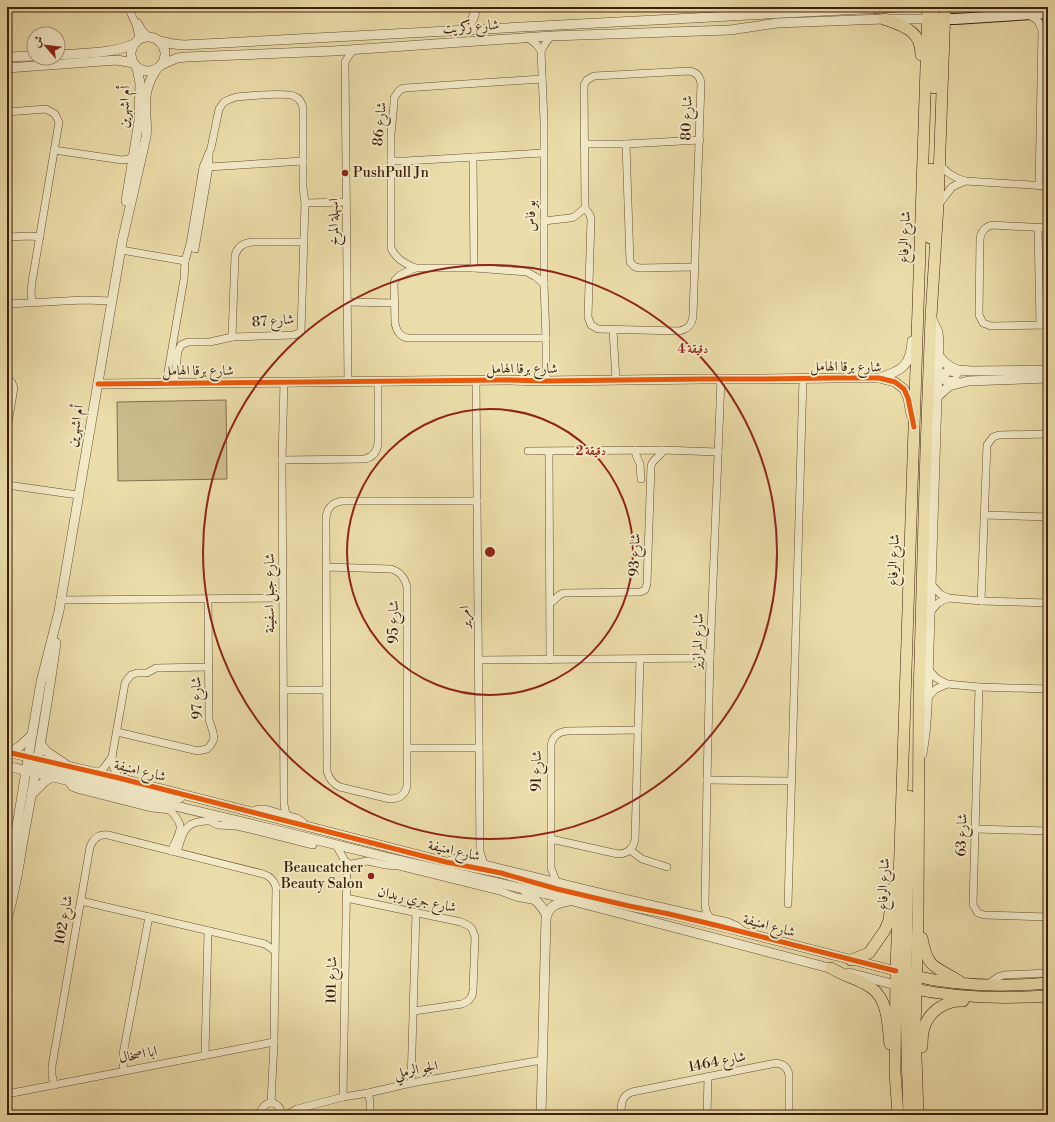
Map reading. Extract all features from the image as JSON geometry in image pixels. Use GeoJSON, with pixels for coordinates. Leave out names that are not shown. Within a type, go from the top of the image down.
{"type":"FeatureCollection","features":[{"type":"Feature","properties":{"kind":"main road"},"geometry":{"type":"LineString","coordinates":[[928,7],[940,19]]}},
{"type":"Feature","properties":{"kind":"main road"},"geometry":{"type":"LineString","coordinates":[[935,267],[930,240],[929,221],[936,36],[940,19],[936,7]]}},
{"type":"Feature","properties":{"kind":"main road","name":"شارع الرفاع"},"geometry":{"type":"LineString","coordinates":[[898,1115],[895,1072],[906,987],[899,870],[924,87],[940,19],[945,7]]}},
{"type":"Feature","properties":{"kind":"main road"},"geometry":{"type":"LineString","coordinates":[[940,19],[948,15],[947,10],[949,7]]}},
{"type":"Feature","properties":{"kind":"main road","name":"شارع زكريت"},"geometry":{"type":"LineString","coordinates":[[940,19],[1048,13]]}},
{"type":"Feature","properties":{"kind":"main road"},"geometry":{"type":"LineString","coordinates":[[884,19],[907,28],[917,38],[921,47],[924,87]]}},
{"type":"Feature","properties":{"kind":"main road","name":"شارع الرفاع"},"geometry":{"type":"LineString","coordinates":[[906,974],[918,920],[919,697],[931,318],[938,205],[940,19]]}},
{"type":"Feature","properties":{"kind":"main road"},"geometry":{"type":"LineString","coordinates":[[904,725],[910,776],[906,974],[902,979],[906,987],[906,1053],[909,1115]]}},
{"type":"Feature","properties":{"kind":"main road"},"geometry":{"type":"LineString","coordinates":[[851,960],[868,953],[885,930],[889,920],[893,890],[899,870]]}},
{"type":"Feature","properties":{"kind":"main road"},"geometry":{"type":"LineString","coordinates":[[918,920],[925,953],[929,961],[940,971],[963,983]]}},
{"type":"Feature","properties":{"kind":"main road"},"geometry":{"type":"LineString","coordinates":[[831,968],[843,975],[868,985],[881,998],[886,1010],[891,1053],[895,1072]]}},
{"type":"Feature","properties":{"kind":"main road","name":"شارع امنيفة"},"geometry":{"type":"LineString","coordinates":[[906,974],[963,983],[987,985],[1048,983]]}},
{"type":"Feature","properties":{"kind":"main road","name":"شارع الرفاع"},"geometry":{"type":"LineString","coordinates":[[906,987],[915,1028],[918,1115]]}},
{"type":"Feature","properties":{"kind":"main road","name":"شارع امنيفة"},"geometry":{"type":"LineString","coordinates":[[906,987],[953,995],[999,997]]}},
{"type":"Feature","properties":{"kind":"main road"},"geometry":{"type":"LineString","coordinates":[[917,1085],[922,1057],[923,1033],[926,1023],[932,1014],[940,1007],[954,1001],[985,1001],[999,997],[1048,996]]}},
{"type":"Feature","properties":{"kind":"street"},"geometry":{"type":"LineString","coordinates":[[66,55],[113,50],[123,48],[136,42],[138,37],[137,30],[128,7]]}},
{"type":"Feature","properties":{"kind":"street"},"geometry":{"type":"LineString","coordinates":[[131,7],[140,27],[149,37]]}},
{"type":"Feature","properties":{"kind":"street","name":"شارع زكريت"},"geometry":{"type":"LineString","coordinates":[[159,41],[184,45],[901,7]]}},
{"type":"Feature","properties":{"kind":"street"},"geometry":{"type":"LineString","coordinates":[[475,10],[478,19],[482,24],[492,29]]}},
{"type":"Feature","properties":{"kind":"street"},"geometry":{"type":"LineString","coordinates":[[458,31],[469,24],[473,19],[475,10]]}},
{"type":"Feature","properties":{"kind":"street"},"geometry":{"type":"LineString","coordinates":[[1028,14],[1038,21],[1042,30],[1044,86],[1039,186]]}},
{"type":"Feature","properties":{"kind":"street","name":"شارع زكريت"},"geometry":{"type":"LineString","coordinates":[[159,67],[177,58],[186,57],[355,50],[527,37],[723,30],[777,23],[884,19],[940,19]]}},
{"type":"Feature","properties":{"kind":"street"},"geometry":{"type":"LineString","coordinates":[[541,51],[544,44],[551,36]]}},
{"type":"Feature","properties":{"kind":"street"},"geometry":{"type":"LineString","coordinates":[[7,68],[117,60],[135,65],[146,72],[159,67],[164,61],[164,48],[159,41],[149,37],[141,38],[136,42],[132,47],[130,55],[135,65]]}},
{"type":"Feature","properties":{"kind":"street"},"geometry":{"type":"LineString","coordinates":[[527,37],[536,44],[541,51]]}},
{"type":"Feature","properties":{"kind":"street"},"geometry":{"type":"LineString","coordinates":[[345,62],[350,54],[355,50]]}},
{"type":"Feature","properties":{"kind":"street"},"geometry":{"type":"LineString","coordinates":[[334,51],[342,56],[345,62]]}},
{"type":"Feature","properties":{"kind":"street","name":"بو فاس"},"geometry":{"type":"LineString","coordinates":[[541,51],[544,121],[544,284],[546,381]]}},
{"type":"Feature","properties":{"kind":"street"},"geometry":{"type":"LineString","coordinates":[[7,57],[26,56]]}},
{"type":"Feature","properties":{"kind":"street","name":"اسهلة المرخ"},"geometry":{"type":"LineString","coordinates":[[345,62],[348,382]]}},
{"type":"Feature","properties":{"kind":"street","name":"أم اشهرين"},"geometry":{"type":"LineString","coordinates":[[32,765],[41,745],[60,600],[121,246],[146,137],[147,126],[140,83],[135,65]]}},
{"type":"Feature","properties":{"kind":"street","name":"أم اشهرين"},"geometry":{"type":"LineString","coordinates":[[121,246],[124,214],[143,104],[152,77],[159,67]]}},
{"type":"Feature","properties":{"kind":"street","name":"شارع 80"},"geometry":{"type":"LineString","coordinates":[[694,72],[698,75],[701,83],[700,140],[693,316],[691,324],[687,328],[679,331],[596,329],[591,325],[589,320],[591,219],[585,208],[585,82],[594,76],[694,72]]}},
{"type":"Feature","properties":{"kind":"street","name":"شارع 86"},"geometry":{"type":"LineString","coordinates":[[415,268],[400,260],[391,248],[391,134],[394,101],[398,92],[405,88],[542,79]]}},
{"type":"Feature","properties":{"kind":"street","name":"شارع 87"},"geometry":{"type":"LineString","coordinates":[[288,95],[297,98],[301,102],[303,108],[302,161],[305,203],[301,332],[294,336],[232,337],[215,341],[188,342],[181,345],[178,351],[170,383],[184,279],[185,261],[190,244],[203,167],[209,153],[221,106],[228,100],[236,97],[288,95]]}},
{"type":"Feature","properties":{"kind":"street"},"geometry":{"type":"LineString","coordinates":[[7,112],[43,109],[52,111],[57,116],[59,122],[32,288],[32,302]]}},
{"type":"Feature","properties":{"kind":"street"},"geometry":{"type":"LineString","coordinates":[[584,144],[626,144],[700,140]]}},
{"type":"Feature","properties":{"kind":"street"},"geometry":{"type":"LineString","coordinates":[[626,144],[630,262],[633,266],[640,268],[694,266]]}},
{"type":"Feature","properties":{"kind":"street"},"geometry":{"type":"LineString","coordinates":[[54,150],[122,160],[129,159],[134,154]]}},
{"type":"Feature","properties":{"kind":"street","name":"شارع 87"},"geometry":{"type":"LineString","coordinates":[[195,249],[209,167],[209,153]]}},
{"type":"Feature","properties":{"kind":"street"},"geometry":{"type":"LineString","coordinates":[[391,161],[543,153]]}},
{"type":"Feature","properties":{"kind":"street"},"geometry":{"type":"LineString","coordinates":[[473,157],[474,268]]}},
{"type":"Feature","properties":{"kind":"street"},"geometry":{"type":"LineString","coordinates":[[122,160],[131,170]]}},
{"type":"Feature","properties":{"kind":"street"},"geometry":{"type":"LineString","coordinates":[[209,167],[302,161]]}},
{"type":"Feature","properties":{"kind":"street"},"geometry":{"type":"LineString","coordinates":[[939,164],[952,176],[965,181],[1048,186]]}},
{"type":"Feature","properties":{"kind":"street"},"geometry":{"type":"LineString","coordinates":[[938,205],[952,187],[965,181]]}},
{"type":"Feature","properties":{"kind":"street"},"geometry":{"type":"LineString","coordinates":[[305,203],[346,202]]}},
{"type":"Feature","properties":{"kind":"street"},"geometry":{"type":"LineString","coordinates":[[544,221],[574,217],[585,208]]}},
{"type":"Feature","properties":{"kind":"street"},"geometry":{"type":"LineString","coordinates":[[1048,228],[992,225],[986,227],[982,232],[980,239],[979,315],[983,323],[991,326],[1048,325]]}},
{"type":"Feature","properties":{"kind":"street"},"geometry":{"type":"LineString","coordinates":[[1038,227],[1040,326]]}},
{"type":"Feature","properties":{"kind":"street"},"geometry":{"type":"LineString","coordinates":[[7,237],[40,237]]}},
{"type":"Feature","properties":{"kind":"street"},"geometry":{"type":"LineString","coordinates":[[232,337],[235,256],[237,250],[248,242],[304,242]]}},
{"type":"Feature","properties":{"kind":"street"},"geometry":{"type":"LineString","coordinates":[[121,246],[185,261]]}},
{"type":"Feature","properties":{"kind":"street"},"geometry":{"type":"LineString","coordinates":[[544,284],[527,272],[474,268],[415,268],[400,275],[395,280],[395,326],[400,334],[405,338],[546,338]]}},
{"type":"Feature","properties":{"kind":"street"},"geometry":{"type":"LineString","coordinates":[[7,304],[84,300],[112,301]]}},
{"type":"Feature","properties":{"kind":"street"},"geometry":{"type":"LineString","coordinates":[[347,302],[395,303]]}},
{"type":"Feature","properties":{"kind":"street","name":"شارع برقا الهامل"},"geometry":{"type":"LineString","coordinates":[[879,378],[899,371],[904,367],[911,353],[917,313]]}},
{"type":"Feature","properties":{"kind":"street","name":"شارع الرفاع"},"geometry":{"type":"LineString","coordinates":[[918,771],[925,734],[928,697],[936,396],[939,356],[938,332],[931,318]]}},
{"type":"Feature","properties":{"kind":"street"},"geometry":{"type":"LineString","coordinates":[[613,330],[616,380]]}},
{"type":"Feature","properties":{"kind":"street"},"geometry":{"type":"LineString","coordinates":[[939,356],[951,367],[972,376],[1048,378]]}},
{"type":"Feature","properties":{"kind":"street"},"geometry":{"type":"LineString","coordinates":[[936,396],[949,386],[972,376],[1048,370]]}},
{"type":"Feature","properties":{"kind":"street"},"geometry":{"type":"LineString","coordinates":[[7,377],[14,388],[7,429]]}},
{"type":"Feature","properties":{"kind":"street"},"geometry":{"type":"LineString","coordinates":[[788,904],[803,378]]}},
{"type":"Feature","properties":{"kind":"street","name":"شارع برقا الهامل"},"geometry":{"type":"LineString","coordinates":[[98,384],[879,378],[895,382],[904,389],[908,398],[914,427]]}},
{"type":"Feature","properties":{"kind":"street","name":"شارع المرازيز"},"geometry":{"type":"LineString","coordinates":[[710,918],[706,911],[705,904],[707,780],[710,658],[721,379]]}},
{"type":"Feature","properties":{"kind":"street","name":"امرير"},"geometry":{"type":"LineString","coordinates":[[476,381],[480,852],[484,864]]}},
{"type":"Feature","properties":{"kind":"street","name":"شارع جبل اسفينة"},"geometry":{"type":"LineString","coordinates":[[284,382],[282,460],[283,690],[284,804],[287,815]]}},
{"type":"Feature","properties":{"kind":"street"},"geometry":{"type":"LineString","coordinates":[[282,460],[365,459],[373,455],[377,450],[378,443],[378,382]]}},
{"type":"Feature","properties":{"kind":"street"},"geometry":{"type":"LineString","coordinates":[[981,601],[986,448],[990,439],[999,435],[1048,434]]}},
{"type":"Feature","properties":{"kind":"street"},"geometry":{"type":"LineString","coordinates":[[635,450],[640,464],[640,479]]}},
{"type":"Feature","properties":{"kind":"street"},"geometry":{"type":"LineString","coordinates":[[528,451],[663,450],[718,452]]}},
{"type":"Feature","properties":{"kind":"street","name":"شارع 93"},"geometry":{"type":"LineString","coordinates":[[550,603],[559,594],[564,593],[640,592],[645,590],[647,584],[652,466],[653,462],[663,450]]}},
{"type":"Feature","properties":{"kind":"street"},"geometry":{"type":"LineString","coordinates":[[549,452],[550,660]]}},
{"type":"Feature","properties":{"kind":"street"},"geometry":{"type":"LineString","coordinates":[[7,485],[78,495]]}},
{"type":"Feature","properties":{"kind":"street","name":"شارع 95"},"geometry":{"type":"LineString","coordinates":[[326,568],[392,569],[400,574],[406,582],[407,786],[405,792],[400,797],[390,799],[340,787],[334,784],[329,778],[327,771],[327,690],[326,568],[326,516],[330,506],[336,502],[343,501],[477,501]]}},
{"type":"Feature","properties":{"kind":"street"},"geometry":{"type":"LineString","coordinates":[[984,515],[1048,517]]}},
{"type":"Feature","properties":{"kind":"street"},"geometry":{"type":"LineString","coordinates":[[932,585],[937,592],[948,598],[981,601],[1048,603]]}},
{"type":"Feature","properties":{"kind":"street"},"geometry":{"type":"LineString","coordinates":[[60,600],[283,598]]}},
{"type":"Feature","properties":{"kind":"street"},"geometry":{"type":"LineString","coordinates":[[931,611],[938,603],[948,598]]}},
{"type":"Feature","properties":{"kind":"street","name":"شارع 97"},"geometry":{"type":"LineString","coordinates":[[117,732],[198,752],[207,749],[212,742],[214,735],[209,720],[208,599]]}},
{"type":"Feature","properties":{"kind":"street","name":"أم اشهرين"},"geometry":{"type":"LineString","coordinates":[[32,765],[32,735],[37,705],[41,682],[58,614]]}},
{"type":"Feature","properties":{"kind":"street"},"geometry":{"type":"LineString","coordinates":[[478,660],[710,658]]}},
{"type":"Feature","properties":{"kind":"street"},"geometry":{"type":"LineString","coordinates":[[551,839],[618,854],[624,854],[634,846],[640,659]]}},
{"type":"Feature","properties":{"kind":"street"},"geometry":{"type":"LineString","coordinates":[[119,778],[114,770],[112,757],[125,683],[131,675],[137,673],[147,673],[156,668],[208,667]]}},
{"type":"Feature","properties":{"kind":"street"},"geometry":{"type":"LineString","coordinates":[[929,670],[936,678],[947,684],[979,687],[1048,689]]}},
{"type":"Feature","properties":{"kind":"street"},"geometry":{"type":"LineString","coordinates":[[928,697],[936,689],[947,684]]}},
{"type":"Feature","properties":{"kind":"street","name":"شارع 63"},"geometry":{"type":"LineString","coordinates":[[979,687],[973,902],[976,910],[984,915],[1048,916]]}},
{"type":"Feature","properties":{"kind":"street"},"geometry":{"type":"LineString","coordinates":[[283,690],[327,690]]}},
{"type":"Feature","properties":{"kind":"street"},"geometry":{"type":"LineString","coordinates":[[23,842],[22,822],[39,720],[37,705]]}},
{"type":"Feature","properties":{"kind":"street","name":"شارع 91"},"geometry":{"type":"LineString","coordinates":[[556,881],[551,868],[551,745],[555,736],[560,732],[567,731],[638,730]]}},
{"type":"Feature","properties":{"kind":"street"},"geometry":{"type":"LineString","coordinates":[[8,755],[32,735]]}},
{"type":"Feature","properties":{"kind":"street"},"geometry":{"type":"LineString","coordinates":[[41,745],[48,752],[70,767]]}},
{"type":"Feature","properties":{"kind":"street"},"geometry":{"type":"LineString","coordinates":[[408,748],[479,748]]}},
{"type":"Feature","properties":{"kind":"street"},"geometry":{"type":"LineString","coordinates":[[8,755],[32,765],[162,796],[176,798],[189,796]]}},
{"type":"Feature","properties":{"kind":"street"},"geometry":{"type":"LineString","coordinates":[[97,773],[112,757]]}},
{"type":"Feature","properties":{"kind":"street"},"geometry":{"type":"LineString","coordinates":[[7,918],[17,876],[32,794],[32,765]]}},
{"type":"Feature","properties":{"kind":"street"},"geometry":{"type":"LineString","coordinates":[[7,886],[32,765]]}},
{"type":"Feature","properties":{"kind":"street","name":"شارع امنيفة"},"geometry":{"type":"LineString","coordinates":[[7,766],[32,765],[70,767],[119,778],[557,889],[629,906],[684,915],[906,974]]}},
{"type":"Feature","properties":{"kind":"street","name":"شارع امنيفة"},"geometry":{"type":"LineString","coordinates":[[32,765],[52,777],[168,807],[224,817],[572,901],[906,987]]}},
{"type":"Feature","properties":{"kind":"street"},"geometry":{"type":"LineString","coordinates":[[32,794],[45,781],[52,777]]}},
{"type":"Feature","properties":{"kind":"street"},"geometry":{"type":"LineString","coordinates":[[707,780],[791,781]]}},
{"type":"Feature","properties":{"kind":"street"},"geometry":{"type":"LineString","coordinates":[[276,812],[284,804]]}},
{"type":"Feature","properties":{"kind":"street"},"geometry":{"type":"LineString","coordinates":[[168,807],[180,823],[174,851]]}},
{"type":"Feature","properties":{"kind":"street"},"geometry":{"type":"LineString","coordinates":[[250,812],[261,809],[276,812],[300,820],[305,826]]}},
{"type":"Feature","properties":{"kind":"street"},"geometry":{"type":"LineString","coordinates":[[174,851],[186,829],[194,823],[224,817]]}},
{"type":"Feature","properties":{"kind":"street"},"geometry":{"type":"LineString","coordinates":[[210,821],[218,825],[237,826],[313,846]]}},
{"type":"Feature","properties":{"kind":"street"},"geometry":{"type":"LineString","coordinates":[[975,829],[1048,831]]}},
{"type":"Feature","properties":{"kind":"street","name":"شارع 102"},"geometry":{"type":"LineString","coordinates":[[54,1084],[52,1066],[90,847],[98,836],[108,835],[263,874],[273,880],[276,887],[274,1042],[271,1103]]}},
{"type":"Feature","properties":{"kind":"street"},"geometry":{"type":"LineString","coordinates":[[336,845],[347,863],[352,864],[364,861],[399,866],[500,891],[516,898],[538,901]]}},
{"type":"Feature","properties":{"kind":"street"},"geometry":{"type":"LineString","coordinates":[[630,850],[642,859],[667,867]]}},
{"type":"Feature","properties":{"kind":"street"},"geometry":{"type":"LineString","coordinates":[[472,861],[477,858],[480,852]]}},
{"type":"Feature","properties":{"kind":"street"},"geometry":{"type":"LineString","coordinates":[[374,862],[390,858]]}},
{"type":"Feature","properties":{"kind":"street"},"geometry":{"type":"LineString","coordinates":[[446,862],[456,858],[546,878],[684,915],[696,915],[731,923],[744,932]]}},
{"type":"Feature","properties":{"kind":"street","name":"شارع 101"},"geometry":{"type":"LineString","coordinates":[[343,1097],[347,863]]}},
{"type":"Feature","properties":{"kind":"street"},"geometry":{"type":"LineString","coordinates":[[494,866],[506,875]]}},
{"type":"Feature","properties":{"kind":"street","name":"شارع 91"},"geometry":{"type":"LineString","coordinates":[[546,878],[551,868]]}},
{"type":"Feature","properties":{"kind":"street"},"geometry":{"type":"LineString","coordinates":[[522,889],[538,901],[546,914],[541,1115]]}},
{"type":"Feature","properties":{"kind":"street","name":"شارع جري ربدان"},"geometry":{"type":"LineString","coordinates":[[346,898],[465,923],[472,929],[475,937],[473,990],[470,999],[462,1004],[414,1011]]}},
{"type":"Feature","properties":{"kind":"street"},"geometry":{"type":"LineString","coordinates":[[81,901],[265,944],[275,951]]}},
{"type":"Feature","properties":{"kind":"street"},"geometry":{"type":"LineString","coordinates":[[546,914],[554,905],[572,901]]}},
{"type":"Feature","properties":{"kind":"street"},"geometry":{"type":"LineString","coordinates":[[696,915],[705,904]]}},
{"type":"Feature","properties":{"kind":"street"},"geometry":{"type":"LineString","coordinates":[[411,1083],[416,913]]}},
{"type":"Feature","properties":{"kind":"street"},"geometry":{"type":"LineString","coordinates":[[124,1071],[124,1054],[149,917]]}},
{"type":"Feature","properties":{"kind":"street"},"geometry":{"type":"LineString","coordinates":[[205,1055],[208,931]]}},
{"type":"Feature","properties":{"kind":"street"},"geometry":{"type":"LineString","coordinates":[[265,944],[275,936]]}},
{"type":"Feature","properties":{"kind":"street"},"geometry":{"type":"LineString","coordinates":[[987,985],[998,977],[1004,975],[1048,973]]}},
{"type":"Feature","properties":{"kind":"street","name":"ابا اصخال"},"geometry":{"type":"LineString","coordinates":[[7,1094],[274,1042]]}},
{"type":"Feature","properties":{"kind":"street","name":"الجو الرملي"},"geometry":{"type":"LineString","coordinates":[[286,1115],[297,1109],[343,1097],[411,1083],[542,1060]]}},
{"type":"Feature","properties":{"kind":"street","name":"شارع 1464"},"geometry":{"type":"LineString","coordinates":[[621,1115],[622,1100],[629,1093],[772,1064],[781,1064],[786,1067],[790,1075],[789,1115]]}},
{"type":"Feature","properties":{"kind":"street"},"geometry":{"type":"LineString","coordinates":[[707,1115],[708,1077]]}},
{"type":"Feature","properties":{"kind":"street"},"geometry":{"type":"LineString","coordinates":[[368,1093],[370,1101],[370,1115]]}},
{"type":"Feature","properties":{"kind":"street"},"geometry":{"type":"LineString","coordinates":[[252,1115],[261,1113],[263,1107],[271,1103],[279,1107],[281,1115]]}},
{"type":"Feature","properties":{"kind":"street","name":"الجو الرملي"},"geometry":{"type":"LineString","coordinates":[[279,1107],[297,1109]]}},
{"type":"Feature","properties":{"kind":"shaded area"},"geometry":{"type":"Polygon","coordinates":[[[226,400],[227,479],[118,481],[117,402],[226,400]]]}},
{"type":"Feature","properties":{"kind":"cycle path"},"geometry":{"type":"LineString","coordinates":[[98,384],[879,378],[895,382],[904,389],[908,398],[914,427]]}},
{"type":"Feature","properties":{"kind":"cycle path"},"geometry":{"type":"LineString","coordinates":[[7,752],[119,778],[446,862],[501,873],[557,889],[715,925],[896,971]]}},
{"type":"Feature","properties":{"kind":"place","name":"PushPull Jn"},"geometry":{"type":"Point","coordinates":[345,173]}},
{"type":"Feature","properties":{"kind":"place","name":"Beaucatcher Beauty Salon"},"geometry":{"type":"Point","coordinates":[371,876]}}]}
